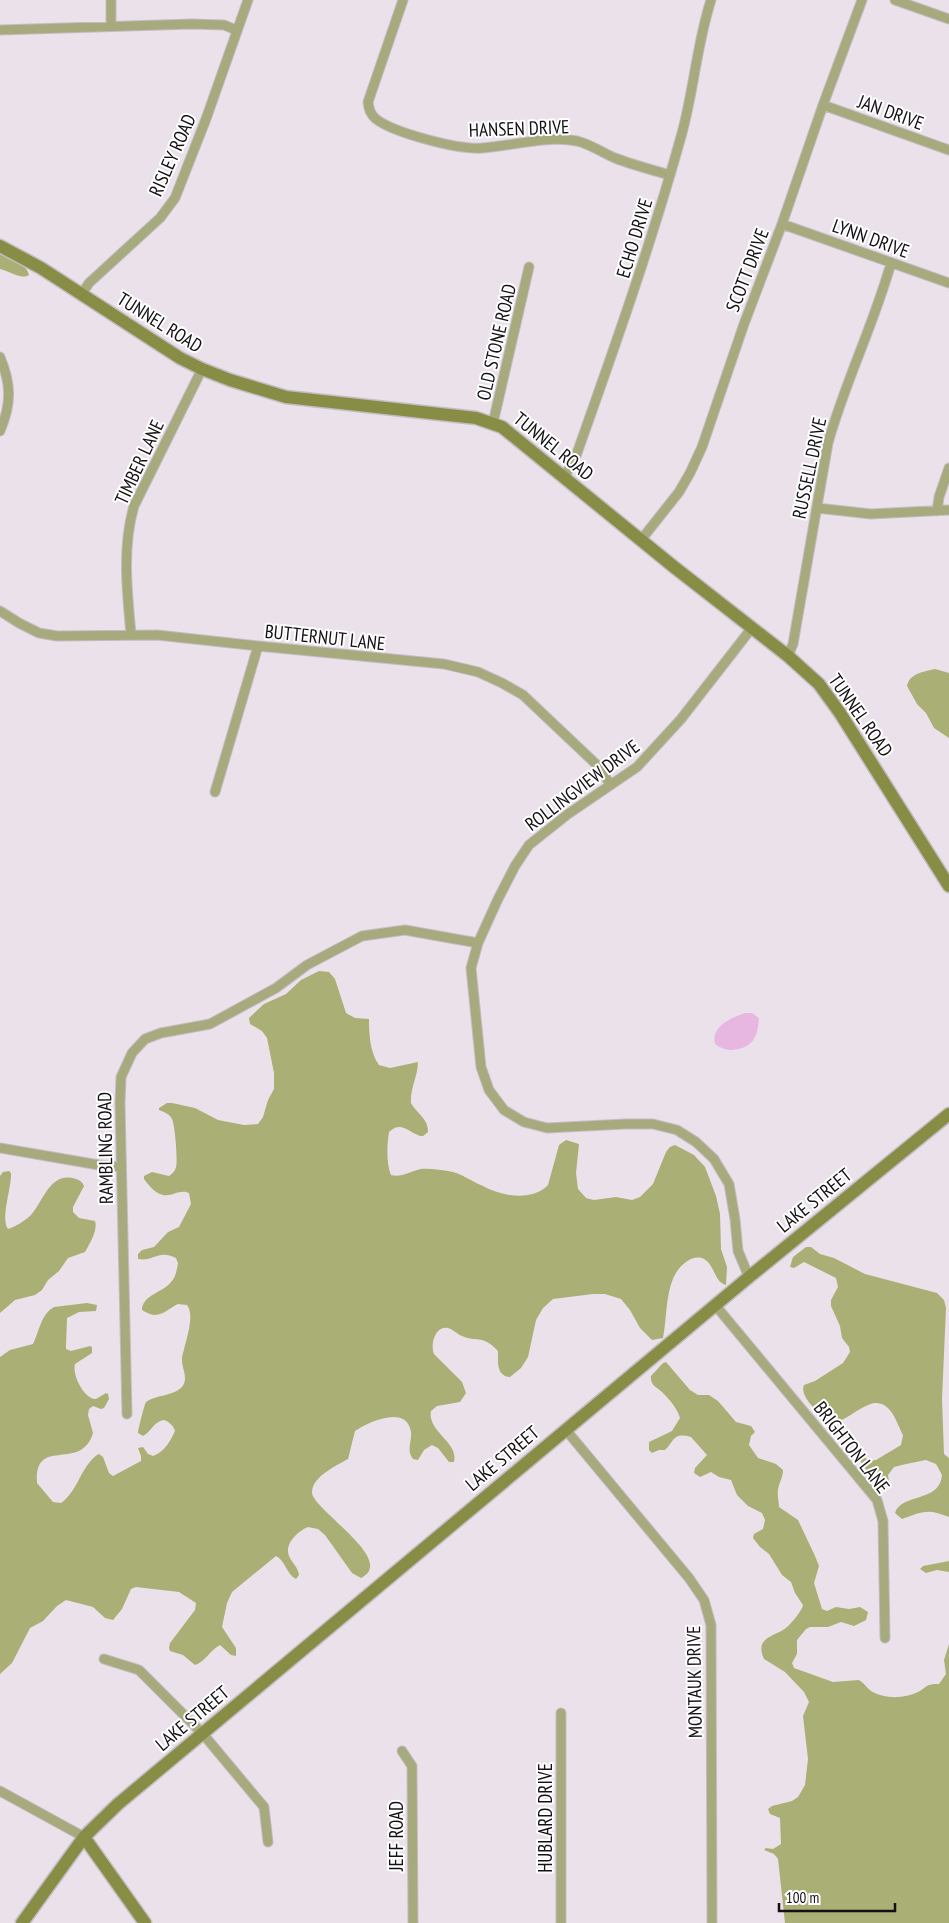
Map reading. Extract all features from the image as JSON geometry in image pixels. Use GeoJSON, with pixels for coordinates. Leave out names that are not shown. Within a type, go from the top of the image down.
{"type":"FeatureCollection","features":[{"type":"Feature","properties":{"kind":"street"},"geometry":{"type":"LineString","coordinates":[[111,0],[112,26]]}},
{"type":"Feature","properties":{"kind":"street","name":"RISLEY ROAD"},"geometry":{"type":"LineString","coordinates":[[81,295],[89,283],[160,218],[175,198],[206,119],[248,0]]}},
{"type":"Feature","properties":{"kind":"street","name":"HANSEN DRIVE"},"geometry":{"type":"LineString","coordinates":[[403,0],[368,102],[370,111],[375,119],[420,137],[464,148],[564,140],[579,142],[615,158],[670,175]]}},
{"type":"Feature","properties":{"kind":"street","name":"ECHO DRIVE"},"geometry":{"type":"LineString","coordinates":[[564,478],[576,456],[652,237],[683,130],[695,66],[711,0]]}},
{"type":"Feature","properties":{"kind":"street","name":"SCOTT DRIVE"},"geometry":{"type":"LineString","coordinates":[[641,540],[680,492],[702,447],[744,324],[862,0]]}},
{"type":"Feature","properties":{"kind":"street"},"geometry":{"type":"LineString","coordinates":[[895,0],[949,19]]}},
{"type":"Feature","properties":{"kind":"street"},"geometry":{"type":"LineString","coordinates":[[0,30],[192,24],[224,25],[236,30]]}},
{"type":"Feature","properties":{"kind":"street","name":"JAN DRIVE"},"geometry":{"type":"LineString","coordinates":[[823,105],[949,150]]}},
{"type":"Feature","properties":{"kind":"street","name":"LYNN DRIVE"},"geometry":{"type":"LineString","coordinates":[[782,224],[949,283]]}},
{"type":"Feature","properties":{"kind":"street","name":"TUNNEL ROAD"},"geometry":{"type":"LineString","coordinates":[[0,246],[41,268],[167,349],[202,369],[259,390],[286,398],[476,418],[502,428],[522,442],[641,540],[788,656],[819,684],[840,713],[949,886]]}},
{"type":"Feature","properties":{"kind":"street","name":"RUSSELL DRIVE"},"geometry":{"type":"LineString","coordinates":[[788,656],[793,644],[828,443],[835,416],[883,293],[891,263]]}},
{"type":"Feature","properties":{"kind":"street","name":"OLD STONE ROAD"},"geometry":{"type":"LineString","coordinates":[[493,423],[529,267]]}},
{"type":"Feature","properties":{"kind":"street"},"geometry":{"type":"LineString","coordinates":[[0,357],[9,383],[9,406],[0,430]]}},
{"type":"Feature","properties":{"kind":"street","name":"TIMBER LANE"},"geometry":{"type":"LineString","coordinates":[[131,634],[126,575],[128,526],[134,506],[202,369]]}},
{"type":"Feature","properties":{"kind":"street"},"geometry":{"type":"LineString","coordinates":[[937,510],[939,497],[949,468]]}},
{"type":"Feature","properties":{"kind":"street"},"geometry":{"type":"LineString","coordinates":[[817,508],[871,514],[949,510]]}},
{"type":"Feature","properties":{"kind":"street","name":"BUTTERNUT LANE"},"geometry":{"type":"LineString","coordinates":[[0,611],[40,633],[57,636],[157,635],[444,664],[478,672],[523,695],[597,765],[610,784]]}},
{"type":"Feature","properties":{"kind":"street","name":"ROLLINGVIEW DRIVE"},"geometry":{"type":"LineString","coordinates":[[749,1277],[738,1251],[729,1184],[714,1159],[696,1142],[677,1130],[653,1124],[548,1128],[524,1122],[504,1110],[489,1090],[480,1067],[471,968],[478,943],[514,866],[529,846],[562,819],[637,767],[661,743],[752,629]]}},
{"type":"Feature","properties":{"kind":"street"},"geometry":{"type":"LineString","coordinates":[[215,792],[258,646]]}},
{"type":"Feature","properties":{"kind":"street","name":"RAMBLING ROAD"},"geometry":{"type":"LineString","coordinates":[[127,1414],[121,1167],[121,1077],[132,1053],[145,1039],[161,1033],[210,1024],[276,988],[307,965],[362,936],[405,930],[478,943]]}},
{"type":"Feature","properties":{"kind":"street","name":"LAKE STREET"},"geometry":{"type":"LineString","coordinates":[[22,1923],[84,1837],[118,1804],[749,1277],[949,1114]]}},
{"type":"Feature","properties":{"kind":"street"},"geometry":{"type":"LineString","coordinates":[[0,1148],[121,1167]]}},
{"type":"Feature","properties":{"kind":"street","name":"BRIGHTON LANE"},"geometry":{"type":"LineString","coordinates":[[716,1306],[877,1500],[883,1521],[885,1638]]}},
{"type":"Feature","properties":{"kind":"street","name":"MONTAUK DRIVE"},"geometry":{"type":"LineString","coordinates":[[566,1430],[689,1578],[704,1600],[711,1625],[712,1923]]}},
{"type":"Feature","properties":{"kind":"street"},"geometry":{"type":"LineString","coordinates":[[104,1659],[139,1670],[203,1734],[264,1807],[268,1842]]}},
{"type":"Feature","properties":{"kind":"street","name":"HUBLARD DRIVE"},"geometry":{"type":"LineString","coordinates":[[561,1713],[561,1923]]}},
{"type":"Feature","properties":{"kind":"street","name":"JEFF ROAD"},"geometry":{"type":"LineString","coordinates":[[402,1751],[412,1766],[413,1923]]}},
{"type":"Feature","properties":{"kind":"street"},"geometry":{"type":"LineString","coordinates":[[0,1791],[84,1837],[145,1923]]}},
{"type":"Feature","properties":{"kind":"green space"},"geometry":{"type":"Polygon","coordinates":[[[0,253],[22,265],[29,275],[19,276],[0,269],[0,253]]]}},
{"type":"Feature","properties":{"kind":"green space"},"geometry":{"type":"Polygon","coordinates":[[[935,669],[949,673],[949,738],[934,728],[907,686],[914,676],[935,669]]]}},
{"type":"Feature","properties":{"kind":"green space"},"geometry":{"type":"Polygon","coordinates":[[[319,971],[329,972],[335,979],[346,1013],[355,1018],[369,1019],[372,1049],[379,1065],[390,1068],[418,1062],[411,1103],[426,1123],[428,1132],[420,1136],[404,1128],[397,1127],[389,1132],[387,1154],[391,1175],[395,1176],[417,1170],[434,1169],[458,1173],[490,1190],[507,1195],[534,1194],[548,1185],[559,1145],[566,1140],[579,1144],[576,1173],[578,1189],[586,1198],[594,1200],[616,1197],[632,1200],[640,1197],[653,1184],[666,1152],[675,1145],[694,1155],[705,1167],[716,1196],[720,1214],[721,1249],[727,1267],[726,1285],[719,1281],[708,1262],[704,1259],[690,1259],[679,1269],[670,1287],[663,1338],[652,1340],[640,1328],[621,1299],[605,1294],[593,1294],[553,1299],[543,1308],[536,1320],[528,1357],[521,1368],[510,1377],[505,1376],[500,1371],[498,1351],[488,1342],[462,1336],[448,1328],[440,1330],[433,1341],[434,1354],[462,1382],[466,1393],[460,1402],[437,1406],[431,1411],[434,1425],[452,1449],[454,1462],[449,1462],[438,1448],[432,1445],[424,1450],[418,1460],[413,1459],[410,1452],[411,1432],[408,1424],[402,1419],[395,1417],[377,1420],[355,1431],[348,1459],[321,1476],[313,1486],[312,1492],[315,1500],[361,1547],[369,1559],[369,1570],[361,1578],[352,1573],[325,1535],[318,1529],[308,1527],[300,1532],[293,1538],[288,1547],[289,1556],[299,1575],[296,1579],[276,1556],[232,1592],[227,1603],[222,1627],[236,1648],[236,1656],[231,1655],[220,1645],[195,1665],[183,1655],[170,1651],[170,1643],[195,1610],[196,1603],[179,1592],[136,1587],[131,1589],[122,1609],[113,1620],[105,1618],[93,1607],[66,1600],[57,1606],[43,1621],[30,1628],[12,1663],[0,1674],[0,1357],[10,1350],[33,1344],[43,1319],[54,1307],[87,1303],[97,1305],[96,1311],[79,1312],[67,1318],[66,1349],[71,1351],[92,1347],[92,1353],[75,1364],[75,1374],[80,1386],[87,1395],[96,1399],[106,1393],[109,1399],[104,1408],[101,1409],[93,1406],[89,1409],[88,1415],[93,1433],[87,1445],[79,1451],[50,1457],[43,1461],[38,1469],[37,1483],[53,1502],[61,1503],[67,1498],[91,1460],[99,1454],[103,1457],[109,1473],[113,1476],[141,1461],[138,1448],[143,1447],[148,1454],[153,1456],[166,1446],[175,1431],[166,1421],[160,1421],[143,1436],[138,1431],[146,1402],[178,1391],[184,1385],[185,1377],[182,1358],[189,1331],[190,1316],[187,1305],[178,1304],[157,1315],[142,1310],[149,1297],[173,1280],[178,1263],[176,1258],[170,1256],[160,1255],[148,1259],[138,1259],[138,1254],[142,1250],[154,1247],[168,1232],[179,1227],[191,1204],[189,1193],[181,1192],[162,1195],[150,1187],[144,1179],[144,1176],[152,1172],[169,1176],[174,1172],[177,1163],[172,1119],[167,1113],[159,1110],[159,1108],[167,1103],[172,1103],[195,1108],[218,1120],[244,1125],[258,1124],[263,1117],[268,1100],[274,1089],[274,1073],[267,1038],[262,1031],[250,1024],[249,1018],[264,1004],[286,994],[301,980],[319,971]]]}},
{"type":"Feature","properties":{"kind":"green space"},"geometry":{"type":"Polygon","coordinates":[[[9,1171],[11,1179],[5,1218],[8,1229],[29,1217],[47,1190],[58,1180],[64,1178],[76,1179],[83,1184],[84,1186],[73,1207],[73,1212],[79,1218],[95,1221],[96,1225],[85,1252],[68,1258],[59,1271],[48,1280],[42,1290],[35,1295],[15,1300],[0,1313],[0,1176],[3,1172],[9,1171]]]}},
{"type":"Feature","properties":{"kind":"green space"},"geometry":{"type":"Polygon","coordinates":[[[806,1247],[811,1247],[820,1254],[834,1258],[865,1274],[937,1293],[944,1300],[946,1308],[942,1399],[944,1454],[949,1458],[949,1517],[939,1513],[928,1512],[902,1519],[895,1513],[905,1503],[935,1490],[940,1484],[942,1475],[936,1464],[926,1460],[894,1467],[888,1475],[887,1487],[881,1489],[859,1459],[859,1457],[863,1456],[869,1461],[876,1460],[901,1445],[903,1435],[889,1409],[874,1403],[843,1420],[829,1420],[812,1406],[805,1396],[804,1385],[815,1381],[843,1363],[850,1352],[849,1347],[842,1338],[840,1326],[831,1306],[831,1300],[838,1287],[836,1278],[804,1262],[794,1268],[790,1267],[793,1257],[806,1247]]]}},
{"type":"Feature","properties":{"kind":"green space"},"geometry":{"type":"Polygon","coordinates":[[[666,1362],[690,1390],[698,1395],[709,1395],[718,1401],[736,1422],[751,1426],[755,1432],[751,1436],[749,1445],[758,1458],[776,1464],[783,1470],[778,1492],[779,1507],[798,1520],[815,1556],[819,1566],[814,1583],[822,1609],[827,1611],[836,1607],[849,1609],[860,1607],[868,1612],[866,1620],[854,1626],[841,1622],[828,1627],[810,1627],[806,1629],[797,1640],[797,1654],[792,1663],[794,1668],[833,1682],[859,1680],[871,1691],[882,1696],[907,1696],[929,1685],[939,1684],[946,1674],[944,1660],[949,1644],[949,1923],[785,1923],[778,1859],[774,1854],[764,1850],[766,1848],[773,1849],[781,1844],[780,1818],[770,1814],[768,1809],[772,1806],[792,1801],[798,1797],[805,1785],[808,1759],[803,1716],[809,1702],[804,1692],[785,1672],[764,1659],[761,1647],[769,1637],[789,1626],[803,1605],[795,1593],[791,1582],[782,1575],[769,1554],[753,1538],[754,1534],[763,1529],[765,1520],[762,1513],[748,1506],[737,1495],[731,1480],[719,1477],[711,1472],[700,1477],[694,1473],[695,1468],[707,1455],[691,1437],[678,1436],[665,1450],[652,1453],[649,1450],[649,1442],[672,1431],[680,1418],[671,1402],[653,1385],[651,1380],[651,1376],[666,1362]]]}},
{"type":"Feature","properties":{"kind":"green space"},"geometry":{"type":"Polygon","coordinates":[[[949,1561],[949,1572],[937,1570],[926,1573],[920,1569],[923,1566],[949,1561]]]}},
{"type":"Feature","properties":{"kind":"shaded area"},"geometry":{"type":"Polygon","coordinates":[[[745,1013],[752,1013],[759,1018],[758,1029],[752,1042],[744,1047],[732,1050],[723,1049],[715,1044],[716,1032],[719,1028],[728,1020],[745,1013]]]}}]}
